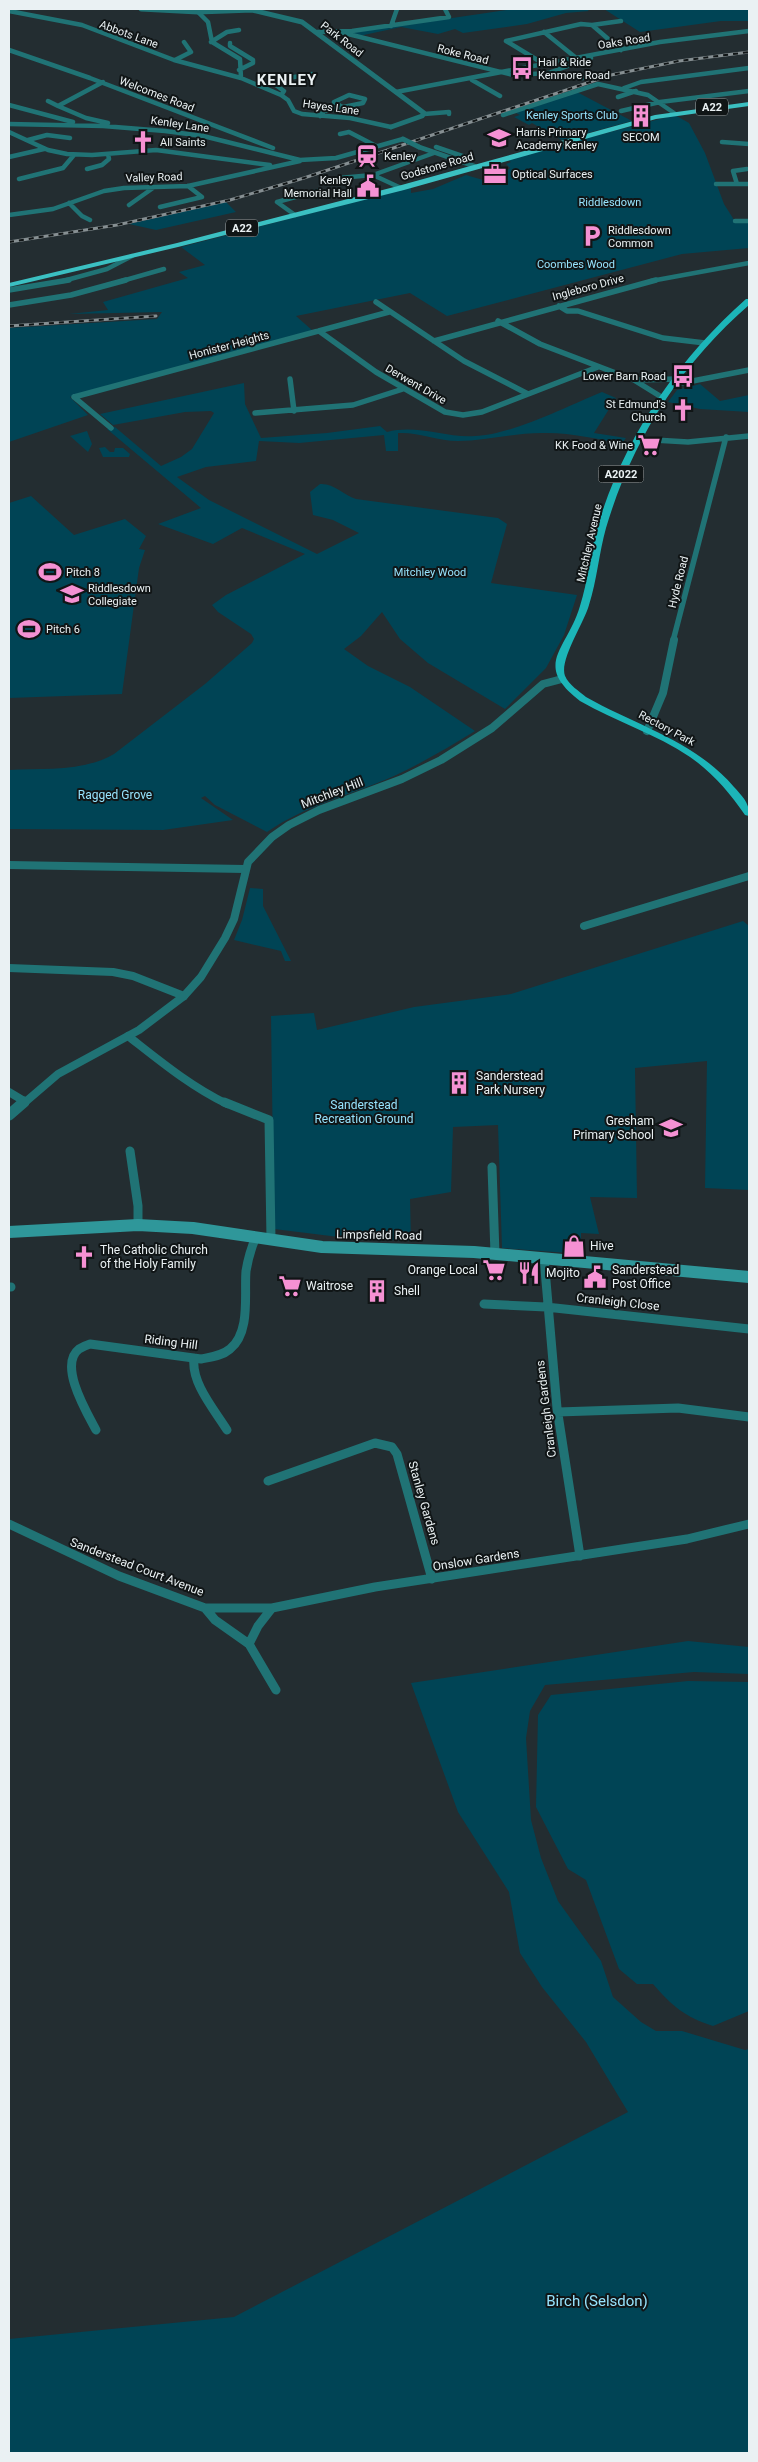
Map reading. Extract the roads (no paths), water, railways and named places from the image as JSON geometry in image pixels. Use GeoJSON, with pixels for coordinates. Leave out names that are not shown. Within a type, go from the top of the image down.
{"type":"FeatureCollection","features":[{"type":"Feature","properties":{"kind":"highway","name":"Godstone Road"},"geometry":{"type":"LineString","coordinates":[[9,284],[132,256],[400,188],[472,163],[674,113],[749,104]]}},
{"type":"Feature","properties":{"kind":"main road","name":"Mitchley Avenue"},"geometry":{"type":"LineString","coordinates":[[562,679],[559,670],[560,660],[587,600],[601,530],[615,488],[637,439],[674,382],[705,343],[749,301]]}},
{"type":"Feature","properties":{"kind":"main road","name":"Rectory Park"},"geometry":{"type":"LineString","coordinates":[[562,679],[570,689],[588,701],[684,749],[714,771],[734,790],[749,813]]}},
{"type":"Feature","properties":{"kind":"main road","name":"Limpsfield Road"},"geometry":{"type":"LineString","coordinates":[[9,1232],[138,1225],[193,1228],[322,1247],[407,1248],[495,1254],[660,1267],[749,1277]]}},
{"type":"Feature","properties":{"kind":"street"},"geometry":{"type":"LineString","coordinates":[[141,9],[198,12],[208,22],[207,36],[211,42],[240,59],[239,70],[242,78]]}},
{"type":"Feature","properties":{"kind":"street"},"geometry":{"type":"LineString","coordinates":[[391,26],[397,9]]}},
{"type":"Feature","properties":{"kind":"street"},"geometry":{"type":"LineString","coordinates":[[317,32],[340,32],[449,17],[445,9]]}},
{"type":"Feature","properties":{"kind":"street","name":"Park Road"},"geometry":{"type":"LineString","coordinates":[[198,12],[213,10],[260,10],[302,22],[424,114]]}},
{"type":"Feature","properties":{"kind":"street","name":"Abbots Lane"},"geometry":{"type":"LineString","coordinates":[[9,11],[82,25],[174,60],[242,78]]}},
{"type":"Feature","properties":{"kind":"street"},"geometry":{"type":"LineString","coordinates":[[544,64],[506,43],[509,40],[581,24],[592,25],[621,21]]}},
{"type":"Feature","properties":{"kind":"street"},"geometry":{"type":"LineString","coordinates":[[592,25],[621,50]]}},
{"type":"Feature","properties":{"kind":"street"},"geometry":{"type":"LineString","coordinates":[[211,42],[227,32],[239,30]]}},
{"type":"Feature","properties":{"kind":"street","name":"Roke Road"},"geometry":{"type":"LineString","coordinates":[[340,32],[506,74],[521,76],[549,73],[584,78]]}},
{"type":"Feature","properties":{"kind":"street"},"geometry":{"type":"LineString","coordinates":[[544,32],[575,57]]}},
{"type":"Feature","properties":{"kind":"street","name":"Oaks Road"},"geometry":{"type":"LineString","coordinates":[[506,74],[575,57],[747,32]]}},
{"type":"Feature","properties":{"kind":"street"},"geometry":{"type":"LineString","coordinates":[[174,60],[191,52],[184,42]]}},
{"type":"Feature","properties":{"kind":"street"},"geometry":{"type":"LineString","coordinates":[[230,43],[230,46],[253,60],[253,63],[239,70]]}},
{"type":"Feature","properties":{"kind":"street","name":"Welcomes Road"},"geometry":{"type":"LineString","coordinates":[[9,50],[103,82],[298,159]]}},
{"type":"Feature","properties":{"kind":"street"},"geometry":{"type":"LineString","coordinates":[[549,73],[577,64],[594,54]]}},
{"type":"Feature","properties":{"kind":"street"},"geometry":{"type":"LineString","coordinates":[[624,88],[641,82],[749,68]]}},
{"type":"Feature","properties":{"kind":"street"},"geometry":{"type":"LineString","coordinates":[[281,95],[284,91],[270,81],[312,74]]}},
{"type":"Feature","properties":{"kind":"street"},"geometry":{"type":"LineString","coordinates":[[396,92],[506,74]]}},
{"type":"Feature","properties":{"kind":"street","name":"Hayes Lane"},"geometry":{"type":"LineString","coordinates":[[242,78],[281,95],[288,100],[294,112],[350,118],[391,127]]}},
{"type":"Feature","properties":{"kind":"street"},"geometry":{"type":"LineString","coordinates":[[472,80],[500,96]]}},
{"type":"Feature","properties":{"kind":"street"},"geometry":{"type":"LineString","coordinates":[[58,106],[103,82]]}},
{"type":"Feature","properties":{"kind":"street"},"geometry":{"type":"LineString","coordinates":[[514,117],[505,115],[591,85],[603,84],[648,94],[674,113]]}},
{"type":"Feature","properties":{"kind":"street"},"geometry":{"type":"LineString","coordinates":[[618,97],[636,91]]}},
{"type":"Feature","properties":{"kind":"street"},"geometry":{"type":"LineString","coordinates":[[621,111],[660,102],[749,91]]}},
{"type":"Feature","properties":{"kind":"street"},"geometry":{"type":"LineString","coordinates":[[320,116],[324,111],[363,103],[365,99],[361,96],[352,95],[335,100],[342,107]]}},
{"type":"Feature","properties":{"kind":"street"},"geometry":{"type":"LineString","coordinates":[[48,101],[86,118],[112,124],[113,127]]}},
{"type":"Feature","properties":{"kind":"street"},"geometry":{"type":"LineString","coordinates":[[9,105],[46,116],[103,126]]}},
{"type":"Feature","properties":{"kind":"street"},"geometry":{"type":"LineString","coordinates":[[449,112],[424,114],[391,127],[403,139],[419,147],[460,156],[472,163]]}},
{"type":"Feature","properties":{"kind":"street","name":"Kenley Lane"},"geometry":{"type":"LineString","coordinates":[[9,124],[103,126],[203,136],[298,159],[336,158],[403,139]]}},
{"type":"Feature","properties":{"kind":"street"},"geometry":{"type":"LineString","coordinates":[[9,132],[28,140],[44,150]]}},
{"type":"Feature","properties":{"kind":"street"},"geometry":{"type":"LineString","coordinates":[[340,134],[349,132],[376,146]]}},
{"type":"Feature","properties":{"kind":"street"},"geometry":{"type":"LineString","coordinates":[[28,140],[47,135],[70,138]]}},
{"type":"Feature","properties":{"kind":"street"},"geometry":{"type":"LineString","coordinates":[[722,142],[749,144]]}},
{"type":"Feature","properties":{"kind":"street"},"geometry":{"type":"LineString","coordinates":[[428,150],[432,149],[456,158],[460,156]]}},
{"type":"Feature","properties":{"kind":"street"},"geometry":{"type":"LineString","coordinates":[[9,157],[44,150],[74,155],[147,150],[180,152],[243,163],[277,166]]}},
{"type":"Feature","properties":{"kind":"street"},"geometry":{"type":"LineString","coordinates":[[339,178],[373,175],[435,150],[472,163]]}},
{"type":"Feature","properties":{"kind":"street"},"geometry":{"type":"LineString","coordinates":[[87,170],[106,162],[109,159],[108,154]]}},
{"type":"Feature","properties":{"kind":"street"},"geometry":{"type":"LineString","coordinates":[[19,179],[63,168],[74,155]]}},
{"type":"Feature","properties":{"kind":"street","name":"Valley Road"},"geometry":{"type":"LineString","coordinates":[[9,215],[53,209],[104,191],[124,188],[188,186],[235,177],[298,159]]}},
{"type":"Feature","properties":{"kind":"street"},"geometry":{"type":"LineString","coordinates":[[737,184],[733,171],[746,169]]}},
{"type":"Feature","properties":{"kind":"street"},"geometry":{"type":"LineString","coordinates":[[373,175],[400,188]]}},
{"type":"Feature","properties":{"kind":"street"},"geometry":{"type":"LineString","coordinates":[[716,184],[749,184]]}},
{"type":"Feature","properties":{"kind":"street"},"geometry":{"type":"LineString","coordinates":[[160,207],[202,197],[188,186]]}},
{"type":"Feature","properties":{"kind":"street"},"geometry":{"type":"LineString","coordinates":[[129,205],[153,188]]}},
{"type":"Feature","properties":{"kind":"street"},"geometry":{"type":"LineString","coordinates":[[295,215],[277,202],[318,191]]}},
{"type":"Feature","properties":{"kind":"street"},"geometry":{"type":"LineString","coordinates":[[69,203],[82,216],[90,220]]}},
{"type":"Feature","properties":{"kind":"street"},"geometry":{"type":"LineString","coordinates":[[736,221],[749,221]]}},
{"type":"Feature","properties":{"kind":"street","name":"Godstone Road"},"geometry":{"type":"LineString","coordinates":[[9,290],[106,269],[124,262],[132,256]]}},
{"type":"Feature","properties":{"kind":"street","name":"Ingleboro Drive"},"geometry":{"type":"LineString","coordinates":[[434,341],[498,321],[675,275],[749,263]]}},
{"type":"Feature","properties":{"kind":"street"},"geometry":{"type":"LineString","coordinates":[[9,305],[71,294],[164,269]]}},
{"type":"Feature","properties":{"kind":"street"},"geometry":{"type":"LineString","coordinates":[[376,302],[464,361],[528,394]]}},
{"type":"Feature","properties":{"kind":"street"},"geometry":{"type":"LineString","coordinates":[[572,302],[579,307],[578,311]]}},
{"type":"Feature","properties":{"kind":"street"},"geometry":{"type":"LineString","coordinates":[[559,306],[567,311],[578,311],[663,338],[705,343]]}},
{"type":"Feature","properties":{"kind":"street","name":"Honister Heights"},"geometry":{"type":"LineString","coordinates":[[111,428],[74,397],[390,312]]}},
{"type":"Feature","properties":{"kind":"street"},"geometry":{"type":"LineString","coordinates":[[498,321],[540,344],[634,380],[663,398]]}},
{"type":"Feature","properties":{"kind":"street","name":"Derwent Drive"},"geometry":{"type":"LineString","coordinates":[[319,331],[404,389],[445,412],[463,415],[482,412],[598,367]]}},
{"type":"Feature","properties":{"kind":"street"},"geometry":{"type":"LineString","coordinates":[[634,380],[674,382],[749,370]]}},
{"type":"Feature","properties":{"kind":"street"},"geometry":{"type":"LineString","coordinates":[[290,379],[294,412]]}},
{"type":"Feature","properties":{"kind":"street"},"geometry":{"type":"LineString","coordinates":[[255,413],[294,412],[353,405],[404,389]]}},
{"type":"Feature","properties":{"kind":"street"},"geometry":{"type":"LineString","coordinates":[[637,439],[688,442],[749,436]]}},
{"type":"Feature","properties":{"kind":"street","name":"Hyde Road"},"geometry":{"type":"LineString","coordinates":[[647,731],[662,693],[672,642],[726,437]]}},
{"type":"Feature","properties":{"kind":"street","name":"Mitchley Hill"},"geometry":{"type":"LineString","coordinates":[[9,1115],[58,1074],[128,1036],[184,996],[201,977],[226,938],[234,919],[248,862],[262,845],[289,825],[319,810],[402,779],[441,760],[492,728],[543,684],[562,679]]}},
{"type":"Feature","properties":{"kind":"street"},"geometry":{"type":"LineString","coordinates":[[9,865],[246,869]]}},
{"type":"Feature","properties":{"kind":"street"},"geometry":{"type":"LineString","coordinates":[[584,926],[749,876]]}},
{"type":"Feature","properties":{"kind":"street"},"geometry":{"type":"LineString","coordinates":[[9,968],[113,972],[133,976],[184,996]]}},
{"type":"Feature","properties":{"kind":"street"},"geometry":{"type":"LineString","coordinates":[[128,1036],[177,1076],[203,1092],[234,1107],[267,1118],[271,1128],[271,1239]]}},
{"type":"Feature","properties":{"kind":"street"},"geometry":{"type":"LineString","coordinates":[[9,1092],[24,1101]]}},
{"type":"Feature","properties":{"kind":"street"},"geometry":{"type":"LineString","coordinates":[[130,1151],[130,1166],[140,1213],[138,1225]]}},
{"type":"Feature","properties":{"kind":"street"},"geometry":{"type":"LineString","coordinates":[[492,1167],[495,1254]]}},
{"type":"Feature","properties":{"kind":"street","name":"Riding Hill"},"geometry":{"type":"LineString","coordinates":[[96,1430],[75,1391],[72,1376],[72,1358],[81,1346],[90,1344],[194,1358],[208,1358],[222,1354],[234,1346],[241,1334],[246,1308],[246,1275],[256,1237]]}},
{"type":"Feature","properties":{"kind":"street","name":"Cranleigh Gardens"},"geometry":{"type":"LineString","coordinates":[[544,1258],[546,1307],[558,1412],[568,1494],[580,1556]]}},
{"type":"Feature","properties":{"kind":"street","name":"Cranleigh Close"},"geometry":{"type":"LineString","coordinates":[[484,1304],[546,1307],[749,1328]]}},
{"type":"Feature","properties":{"kind":"street"},"geometry":{"type":"LineString","coordinates":[[194,1358],[193,1368],[196,1378],[227,1430]]}},
{"type":"Feature","properties":{"kind":"street"},"geometry":{"type":"LineString","coordinates":[[558,1412],[688,1408],[725,1411],[749,1417]]}},
{"type":"Feature","properties":{"kind":"street","name":"Stanley Gardens"},"geometry":{"type":"LineString","coordinates":[[268,1480],[376,1443],[392,1447],[397,1454],[432,1579]]}},
{"type":"Feature","properties":{"kind":"street","name":"Sanderstead Court Avenue"},"geometry":{"type":"LineString","coordinates":[[9,1524],[60,1550],[119,1576],[205,1608],[215,1620],[249,1644],[276,1690]]}},
{"type":"Feature","properties":{"kind":"street","name":"Onslow Gardens"},"geometry":{"type":"LineString","coordinates":[[205,1608],[272,1608],[375,1587],[687,1539],[749,1524]]}},
{"type":"Feature","properties":{"kind":"street"},"geometry":{"type":"LineString","coordinates":[[249,1644],[258,1626],[272,1608]]}},
{"type":"Feature","properties":{"kind":"railway"},"geometry":{"type":"LineString","coordinates":[[9,242],[117,225],[230,200],[304,178],[611,75],[679,61],[749,52]]}},
{"type":"Feature","properties":{"kind":"railway"},"geometry":{"type":"LineString","coordinates":[[9,326],[156,316]]}},
{"type":"Feature","properties":{"kind":"place","name":"Hail & Ride Kenmore Road"},"geometry":{"type":"Point","coordinates":[522,68]}},
{"type":"Feature","properties":{"kind":"place","name":"SECOM"},"geometry":{"type":"Point","coordinates":[641,116]}},
{"type":"Feature","properties":{"kind":"place","name":"Harris Primary Academy Kenley"},"geometry":{"type":"Point","coordinates":[499,138]}},
{"type":"Feature","properties":{"kind":"place","name":"All Saints"},"geometry":{"type":"Point","coordinates":[143,142]}},
{"type":"Feature","properties":{"kind":"place","name":"Kenley"},"geometry":{"type":"Point","coordinates":[367,156]}},
{"type":"Feature","properties":{"kind":"place","name":"Optical Surfaces"},"geometry":{"type":"Point","coordinates":[495,174]}},
{"type":"Feature","properties":{"kind":"place","name":"Kenley Memorial Hall"},"geometry":{"type":"Point","coordinates":[368,186]}},
{"type":"Feature","properties":{"kind":"place","name":"Riddlesdown Common"},"geometry":{"type":"Point","coordinates":[592,236]}},
{"type":"Feature","properties":{"kind":"place","name":"Lower Barn Road"},"geometry":{"type":"Point","coordinates":[683,376]}},
{"type":"Feature","properties":{"kind":"place","name":"St Edmund's Church"},"geometry":{"type":"Point","coordinates":[683,410]}},
{"type":"Feature","properties":{"kind":"place","name":"KK Food & Wine"},"geometry":{"type":"Point","coordinates":[649,445]}},
{"type":"Feature","properties":{"kind":"place","name":"Pitch 8"},"geometry":{"type":"Point","coordinates":[50,572]}},
{"type":"Feature","properties":{"kind":"place","name":"Riddlesdown Collegiate"},"geometry":{"type":"Point","coordinates":[72,594]}},
{"type":"Feature","properties":{"kind":"place","name":"Pitch 6"},"geometry":{"type":"Point","coordinates":[29,629]}},
{"type":"Feature","properties":{"kind":"place","name":"Sanderstead Park Nursery"},"geometry":{"type":"Point","coordinates":[459,1083]}},
{"type":"Feature","properties":{"kind":"place","name":"Gresham Primary School"},"geometry":{"type":"Point","coordinates":[671,1128]}},
{"type":"Feature","properties":{"kind":"place","name":"Hive"},"geometry":{"type":"Point","coordinates":[574,1246]}},
{"type":"Feature","properties":{"kind":"place","name":"The Catholic Church of the Holy Family"},"geometry":{"type":"Point","coordinates":[84,1257]}},
{"type":"Feature","properties":{"kind":"place","name":"Orange Local"},"geometry":{"type":"Point","coordinates":[494,1270]}},
{"type":"Feature","properties":{"kind":"place","name":"Mojito"},"geometry":{"type":"Point","coordinates":[529,1273]}},
{"type":"Feature","properties":{"kind":"place","name":"Sanderstead Post Office"},"geometry":{"type":"Point","coordinates":[595,1277]}},
{"type":"Feature","properties":{"kind":"place","name":"Waitrose"},"geometry":{"type":"Point","coordinates":[290,1286]}},
{"type":"Feature","properties":{"kind":"place","name":"Shell"},"geometry":{"type":"Point","coordinates":[377,1291]}},
{"type":"Feature","properties":{"kind":"district","name":"KENLEY"},"geometry":{"type":"Point","coordinates":[287,80]}},
{"type":"Feature","properties":{"kind":"park label","name":"Kenley Sports Club"},"geometry":{"type":"Point","coordinates":[572,115]}},
{"type":"Feature","properties":{"kind":"park label","name":"Riddlesdown"},"geometry":{"type":"Point","coordinates":[610,202]}},
{"type":"Feature","properties":{"kind":"park label","name":"Coombes Wood"},"geometry":{"type":"Point","coordinates":[576,264]}},
{"type":"Feature","properties":{"kind":"park label","name":"Mitchley Wood"},"geometry":{"type":"Point","coordinates":[430,572]}},
{"type":"Feature","properties":{"kind":"park label","name":"Ragged Grove"},"geometry":{"type":"Point","coordinates":[115,795]}},
{"type":"Feature","properties":{"kind":"park label","name":"Sanderstead Recreation Ground"},"geometry":{"type":"Point","coordinates":[364,1112]}},
{"type":"Feature","properties":{"kind":"park label","name":"Birch (Selsdon)"},"geometry":{"type":"Point","coordinates":[597,2301]}}]}
